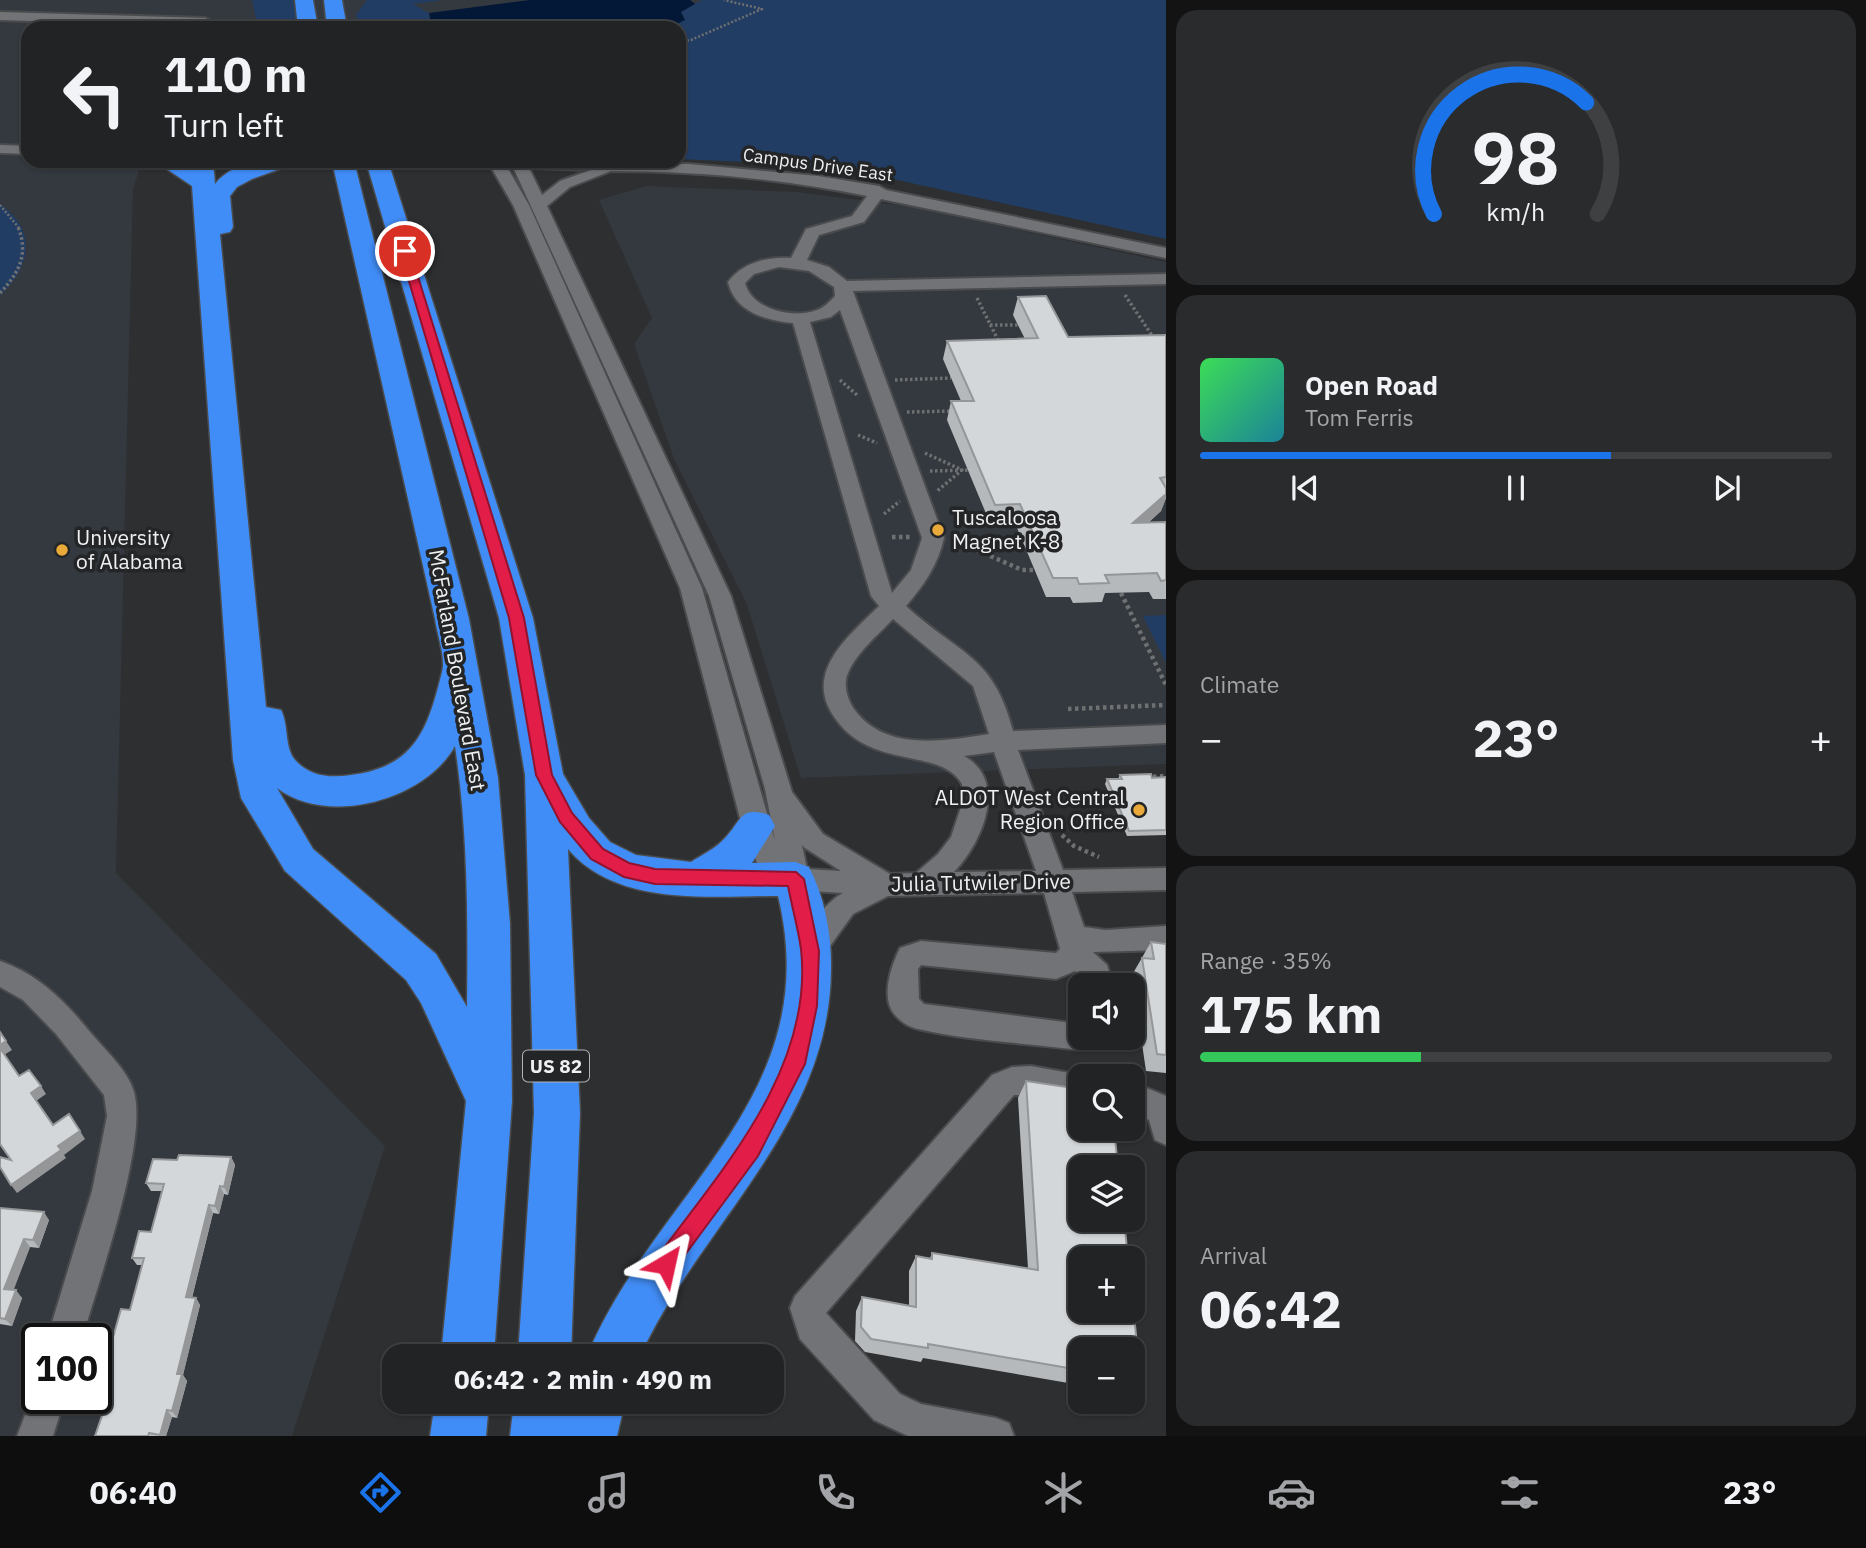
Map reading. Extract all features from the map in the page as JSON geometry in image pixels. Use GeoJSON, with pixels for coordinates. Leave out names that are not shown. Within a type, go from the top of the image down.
{"type":"FeatureCollection","features":[{"type":"Feature","properties":{"kind":"highway"},"geometry":{"type":"LineString","coordinates":[[304,0],[306,21]]}},
{"type":"Feature","properties":{"kind":"highway"},"geometry":{"type":"LineString","coordinates":[[332,0],[336,21]]}},
{"type":"Feature","properties":{"kind":"highway"},"geometry":{"type":"LineString","coordinates":[[188,168],[229,182],[261,168]]}},
{"type":"Feature","properties":{"kind":"highway","name":"McFarland Boulevard East"},"geometry":{"type":"LineString","coordinates":[[345,168],[461,665],[479,778],[489,924],[489,1101],[469,1344]]}},
{"type":"Feature","properties":{"kind":"highway","name":"US 82"},"geometry":{"type":"LineString","coordinates":[[379,169],[516,618],[544,775],[554,976],[557,1113],[545,1344]]}},
{"type":"Feature","properties":{"kind":"highway"},"geometry":{"type":"LineString","coordinates":[[209,175],[271,750],[283,772],[307,786],[341,792],[397,779],[420,763],[436,744],[461,665]]}},
{"type":"Feature","properties":{"kind":"highway"},"geometry":{"type":"LineString","coordinates":[[209,175],[252,760],[260,798],[299,860],[421,967],[437,992],[489,1101]]}},
{"type":"Feature","properties":{"kind":"highway"},"geometry":{"type":"LineString","coordinates":[[544,775],[566,817],[597,854],[624,869],[655,877],[796,879],[810,951],[808,1006],[795,1064],[750,1149],[666,1264],[624,1330],[619,1344]]}},
{"type":"Feature","properties":{"kind":"highway"},"geometry":{"type":"LineString","coordinates":[[701,877],[738,851],[755,826]]}},
{"type":"Feature","properties":{"kind":"highway"},"geometry":{"type":"LineString","coordinates":[[458,1436],[461,1414]]}},
{"type":"Feature","properties":{"kind":"highway"},"geometry":{"type":"LineString","coordinates":[[538,1436],[540,1414]]}},
{"type":"Feature","properties":{"kind":"highway"},"geometry":{"type":"LineString","coordinates":[[589,1436],[595,1414]]}},
{"type":"Feature","properties":{"kind":"street"},"geometry":{"type":"LineString","coordinates":[[0,16],[171,21]]}},
{"type":"Feature","properties":{"kind":"street"},"geometry":{"type":"LineString","coordinates":[[0,149],[21,150]]}},
{"type":"Feature","properties":{"kind":"street"},"geometry":{"type":"LineString","coordinates":[[510,168],[522,205],[691,588],[730,724],[755,826],[772,867],[796,879]]}},
{"type":"Feature","properties":{"kind":"street"},"geometry":{"type":"LineString","coordinates":[[512,168],[540,204],[720,596],[778,789],[796,879]]}},
{"type":"Feature","properties":{"kind":"street"},"geometry":{"type":"LineString","coordinates":[[540,204],[565,184],[614,168]]}},
{"type":"Feature","properties":{"kind":"street","name":"Campus Drive East"},"geometry":{"type":"LineString","coordinates":[[654,168],[775,175],[879,191],[1166,253]]}},
{"type":"Feature","properties":{"kind":"street"},"geometry":{"type":"LineString","coordinates":[[797,263],[812,232],[858,219],[879,191]]}},
{"type":"Feature","properties":{"kind":"street"},"geometry":{"type":"LineString","coordinates":[[1018,793],[929,752],[892,747],[874,739],[846,717],[835,692],[834,682],[841,666],[893,606],[933,551],[933,538],[843,292],[828,272],[797,263],[779,262],[748,269],[738,276],[734,285],[737,295],[745,304],[759,311],[800,318],[827,312],[843,292],[1166,279]]}},
{"type":"Feature","properties":{"kind":"street"},"geometry":{"type":"LineString","coordinates":[[800,318],[882,596],[925,635],[975,671],[988,690],[1018,793],[1057,883],[1074,944],[1096,973]]}},
{"type":"Feature","properties":{"kind":"street"},"geometry":{"type":"LineString","coordinates":[[929,752],[1003,741],[1166,734]]}},
{"type":"Feature","properties":{"kind":"street"},"geometry":{"type":"LineString","coordinates":[[922,884],[954,855],[967,832],[976,795],[973,777],[959,765]]}},
{"type":"Feature","properties":{"kind":"street"},"geometry":{"type":"LineString","coordinates":[[778,789],[796,820],[814,841],[840,860],[887,885]]}},
{"type":"Feature","properties":{"kind":"street","name":"Julia Tutwiler Drive"},"geometry":{"type":"LineString","coordinates":[[796,879],[887,885],[1166,879]]}},
{"type":"Feature","properties":{"kind":"street"},"geometry":{"type":"LineString","coordinates":[[810,951],[843,906],[887,885]]}},
{"type":"Feature","properties":{"kind":"street"},"geometry":{"type":"LineString","coordinates":[[1074,944],[1166,939]]}},
{"type":"Feature","properties":{"kind":"street"},"geometry":{"type":"LineString","coordinates":[[1068,1036],[917,1016],[904,1005],[904,969],[910,957],[921,953],[1056,967],[1066,962],[1074,944]]}},
{"type":"Feature","properties":{"kind":"street"},"geometry":{"type":"LineString","coordinates":[[0,973],[33,991],[67,1025],[118,1090],[123,1116],[108,1191],[69,1323]]}},
{"type":"Feature","properties":{"kind":"street"},"geometry":{"type":"LineString","coordinates":[[996,1436],[918,1422],[887,1407],[812,1326],[807,1308],[1003,1085],[1025,1079],[1068,1086]]}},
{"type":"Feature","properties":{"kind":"street"},"geometry":{"type":"LineString","coordinates":[[1145,1101],[1164,1113],[1166,1129]]}},
{"type":"Feature","properties":{"kind":"street"},"geometry":{"type":"LineString","coordinates":[[35,1436],[42,1414]]}},
{"type":"Feature","properties":{"kind":"path"},"geometry":{"type":"LineString","coordinates":[[686,41],[762,9],[724,0]]}},
{"type":"Feature","properties":{"kind":"path"},"geometry":{"type":"LineString","coordinates":[[0,205],[19,223],[24,248],[12,280],[0,293]]}},
{"type":"Feature","properties":{"kind":"path"},"geometry":{"type":"LineString","coordinates":[[1124,293],[1157,343]]}},
{"type":"Feature","properties":{"kind":"path"},"geometry":{"type":"LineString","coordinates":[[977,297],[1001,346]]}},
{"type":"Feature","properties":{"kind":"path"},"geometry":{"type":"LineString","coordinates":[[990,325],[1018,325]]}},
{"type":"Feature","properties":{"kind":"path"},"geometry":{"type":"LineString","coordinates":[[891,380],[951,378]]}},
{"type":"Feature","properties":{"kind":"path"},"geometry":{"type":"LineString","coordinates":[[903,412],[954,411]]}},
{"type":"Feature","properties":{"kind":"path"},"geometry":{"type":"LineString","coordinates":[[916,448],[962,470]]}},
{"type":"Feature","properties":{"kind":"path"},"geometry":{"type":"LineString","coordinates":[[932,495],[962,470]]}},
{"type":"Feature","properties":{"kind":"path"},"geometry":{"type":"LineString","coordinates":[[924,471],[976,470]]}},
{"type":"Feature","properties":{"kind":"path"},"geometry":{"type":"LineString","coordinates":[[947,537],[1022,570],[1034,570]]}},
{"type":"Feature","properties":{"kind":"path"},"geometry":{"type":"LineString","coordinates":[[1121,593],[1166,685]]}},
{"type":"Feature","properties":{"kind":"path"},"geometry":{"type":"LineString","coordinates":[[1068,709],[1166,705]]}},
{"type":"Feature","properties":{"kind":"path"},"geometry":{"type":"LineString","coordinates":[[1143,777],[1166,776]]}},
{"type":"Feature","properties":{"kind":"path"},"geometry":{"type":"LineString","coordinates":[[1056,829],[1074,846],[1105,858]]}},
{"type":"Feature","properties":{"kind":"shaded area","name":"University of Alabama"},"geometry":{"type":"Polygon","coordinates":[[[0,0],[840,0],[686,27],[686,21],[21,21],[21,168],[140,168],[133,189],[116,873],[385,1146],[292,1436],[0,1436],[0,0]]]}},
{"type":"Feature","properties":{"kind":"shaded area"},"geometry":{"type":"Polygon","coordinates":[[[252,0],[293,0],[298,21],[256,21],[252,0]]]}},
{"type":"Feature","properties":{"kind":"shaded area"},"geometry":{"type":"Polygon","coordinates":[[[367,0],[443,0],[413,4],[429,13],[430,21],[358,21],[356,15],[367,0]]]}},
{"type":"Feature","properties":{"kind":"shaded area"},"geometry":{"type":"Polygon","coordinates":[[[530,0],[690,0],[695,4],[681,12],[685,20],[683,21],[430,21],[429,13],[530,0]]]}},
{"type":"Feature","properties":{"kind":"shaded area"},"geometry":{"type":"Polygon","coordinates":[[[703,0],[1166,0],[1166,239],[879,176],[790,164],[686,159],[686,21],[667,21],[685,8],[703,0]]]}},
{"type":"Feature","properties":{"kind":"shaded area","name":"Tuscaloosa Magnet K-8"},"geometry":{"type":"Polygon","coordinates":[[[646,186],[796,192],[907,206],[1166,262],[1166,764],[801,778],[746,602],[674,459],[634,344],[652,318],[599,200],[646,186]]]}},
{"type":"Feature","properties":{"kind":"shaded area"},"geometry":{"type":"Polygon","coordinates":[[[0,204],[20,225],[26,248],[19,272],[0,295],[0,204]]]}},
{"type":"Feature","properties":{"kind":"shaded area"},"geometry":{"type":"Polygon","coordinates":[[[1166,615],[1166,663],[1143,616],[1166,615]]]}},
{"type":"Feature","properties":{"kind":"building"},"geometry":{"type":"Polygon","coordinates":[[[1046,296],[1068,337],[1166,335],[1166,477],[1160,478],[1166,488],[1166,494],[1133,523],[1166,522],[1166,580],[1161,581],[1157,573],[1105,575],[1109,583],[1079,584],[1077,578],[1053,578],[1020,504],[995,505],[951,401],[974,401],[947,341],[1038,338],[1018,297],[1046,296]]]}},
{"type":"Feature","properties":{"kind":"building","name":"ALDOT West Central Region Office"},"geometry":{"type":"Polygon","coordinates":[[[1151,774],[1152,778],[1166,777],[1166,830],[1129,831],[1107,779],[1122,779],[1120,775],[1151,774]]]}},
{"type":"Feature","properties":{"kind":"building"},"geometry":{"type":"Polygon","coordinates":[[[1151,942],[1166,944],[1166,1055],[1157,1054],[1142,958],[1154,959],[1151,942]]]}},
{"type":"Feature","properties":{"kind":"building"},"geometry":{"type":"Polygon","coordinates":[[[0,1032],[6,1041],[0,1045],[0,1032]]]}},
{"type":"Feature","properties":{"kind":"building"},"geometry":{"type":"Polygon","coordinates":[[[0,1048],[19,1076],[29,1070],[41,1086],[31,1093],[53,1125],[69,1114],[80,1131],[58,1146],[61,1150],[11,1185],[0,1167],[0,1157],[11,1160],[0,1144],[0,1048]]]}},
{"type":"Feature","properties":{"kind":"building"},"geometry":{"type":"Polygon","coordinates":[[[1026,1081],[1068,1087],[1068,1141],[1115,1141],[1117,1155],[1068,1155],[1068,1232],[1125,1232],[1127,1246],[1068,1246],[1068,1323],[1135,1323],[1136,1337],[1068,1337],[1068,1368],[928,1344],[928,1348],[871,1339],[861,1327],[862,1297],[916,1307],[916,1256],[932,1259],[932,1253],[1038,1270],[1026,1081]]]}},
{"type":"Feature","properties":{"kind":"building"},"geometry":{"type":"Polygon","coordinates":[[[179,1155],[231,1157],[224,1187],[220,1186],[215,1206],[209,1205],[186,1297],[196,1298],[177,1374],[182,1374],[172,1411],[167,1410],[160,1435],[149,1433],[148,1436],[95,1436],[103,1414],[112,1414],[112,1341],[121,1309],[130,1310],[144,1258],[132,1258],[139,1231],[151,1232],[164,1184],[146,1183],[153,1159],[177,1160],[179,1155]]]}},
{"type":"Feature","properties":{"kind":"building"},"geometry":{"type":"Polygon","coordinates":[[[0,1208],[44,1212],[33,1240],[24,1239],[4,1289],[16,1290],[5,1319],[0,1318],[0,1208]]]}},
{"type":"Feature","properties":{"kind":"place","name":"Tuscaloosa Magnet K-8"},"geometry":{"type":"Point","coordinates":[938,530]}},
{"type":"Feature","properties":{"kind":"place","name":"University of Alabama"},"geometry":{"type":"Point","coordinates":[62,550]}},
{"type":"Feature","properties":{"kind":"place","name":"ALDOT West Central Region Office"},"geometry":{"type":"Point","coordinates":[1139,810]}},
{"type":"Feature","properties":{"kind":"route"},"geometry":{"type":"LineString","coordinates":[[405,251],[516,618],[544,775],[566,817],[597,854],[624,869],[655,877],[796,879],[810,951],[808,1006],[795,1064],[750,1149],[666,1264]]}}]}
